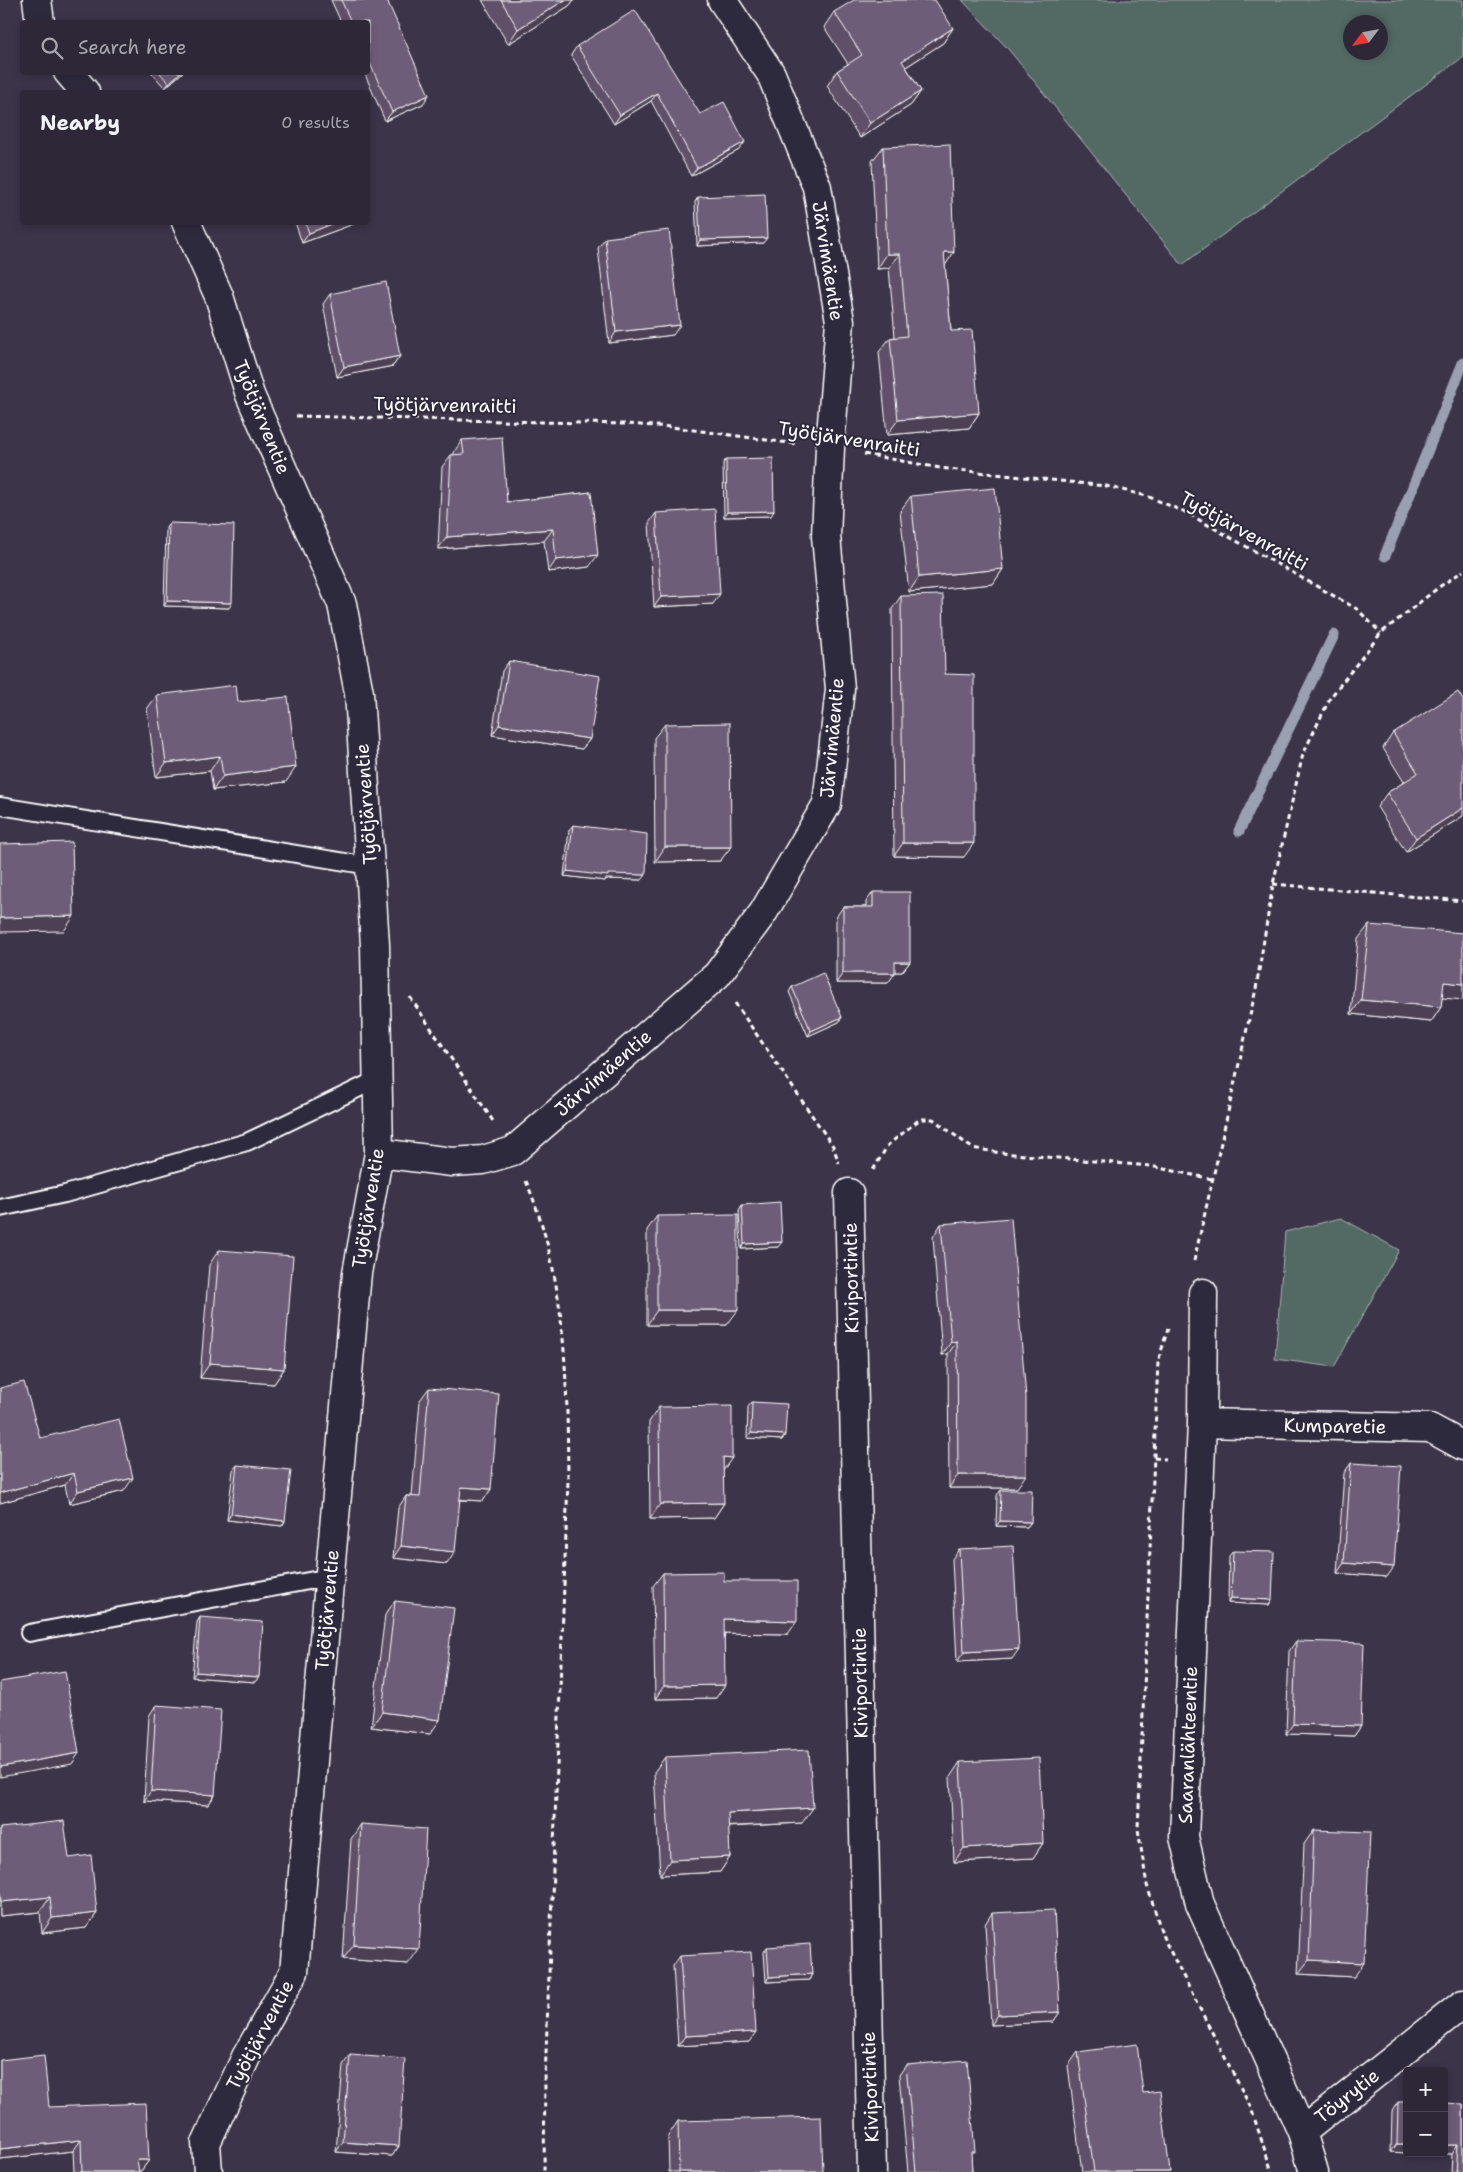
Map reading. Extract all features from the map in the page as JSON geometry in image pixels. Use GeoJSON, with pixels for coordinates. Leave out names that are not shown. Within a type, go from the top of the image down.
{"type":"FeatureCollection","features":[{"type":"Feature","properties":{"kind":"street"},"geometry":{"type":"LineString","coordinates":[[37,0],[40,20]]}},
{"type":"Feature","properties":{"kind":"street","name":"Järvimäentie"},"geometry":{"type":"LineString","coordinates":[[379,1153],[452,1162],[483,1160],[513,1151],[717,975],[763,913],[827,804],[840,689],[826,536],[830,448],[840,321],[817,186],[771,74],[722,0]]}},
{"type":"Feature","properties":{"kind":"street"},"geometry":{"type":"LineString","coordinates":[[71,75],[83,90]]}},
{"type":"Feature","properties":{"kind":"street","name":"Työtjärventie"},"geometry":{"type":"LineString","coordinates":[[187,225],[219,296],[250,395],[342,604],[359,693],[376,945],[379,1153],[356,1273],[294,1972],[246,2056],[206,2143],[208,2172]]}},
{"type":"Feature","properties":{"kind":"street","name":"Kiviportintie"},"geometry":{"type":"LineString","coordinates":[[849,1193],[872,2172]]}},
{"type":"Feature","properties":{"kind":"street","name":"Saaranlähteentie"},"geometry":{"type":"LineString","coordinates":[[1203,1293],[1202,1423],[1184,1837],[1200,1904],[1302,2132],[1314,2172]]}},
{"type":"Feature","properties":{"kind":"street","name":"Kumparetie"},"geometry":{"type":"LineString","coordinates":[[1202,1423],[1430,1428],[1463,1446]]}},
{"type":"Feature","properties":{"kind":"street","name":"Töyrytie"},"geometry":{"type":"LineString","coordinates":[[1302,2132],[1463,2004]]}},
{"type":"Feature","properties":{"kind":"lane"},"geometry":{"type":"LineString","coordinates":[[0,806],[370,866]]}},
{"type":"Feature","properties":{"kind":"lane"},"geometry":{"type":"LineString","coordinates":[[0,1208],[65,1194],[247,1142],[378,1080]]}},
{"type":"Feature","properties":{"kind":"lane"},"geometry":{"type":"LineString","coordinates":[[28,1633],[330,1577]]}},
{"type":"Feature","properties":{"kind":"path","name":"Työtjärvenraitti"},"geometry":{"type":"LineString","coordinates":[[293,416],[625,424],[672,427],[830,448],[940,468],[1106,486],[1147,496],[1187,513],[1357,609],[1381,633]]}},
{"type":"Feature","properties":{"kind":"path"},"geometry":{"type":"LineString","coordinates":[[1203,1293],[1191,1278],[1256,989],[1273,884],[1303,754],[1330,698],[1381,633],[1439,587],[1463,571]]}},
{"type":"Feature","properties":{"kind":"path"},"geometry":{"type":"LineString","coordinates":[[1273,884],[1463,901]]}},
{"type":"Feature","properties":{"kind":"path"},"geometry":{"type":"LineString","coordinates":[[717,975],[833,1146],[849,1193],[868,1179],[888,1146],[920,1119],[933,1119],[972,1148],[1150,1166],[1212,1179]]}},
{"type":"Feature","properties":{"kind":"path"},"geometry":{"type":"LineString","coordinates":[[409,995],[513,1151],[531,1193],[549,1246],[562,1310],[567,1382],[568,1481],[545,2060],[544,2172]]}},
{"type":"Feature","properties":{"kind":"green space"},"geometry":{"type":"Polygon","coordinates":[[[962,0],[1463,0],[1463,57],[1182,265],[1009,50],[962,0]]]}},
{"type":"Feature","properties":{"kind":"green space"},"geometry":{"type":"Polygon","coordinates":[[[1341,1218],[1399,1250],[1334,1367],[1275,1359],[1285,1232],[1341,1218]]]}},
{"type":"Feature","properties":{"kind":"building"},"geometry":{"type":"Polygon","coordinates":[[[341,0],[387,0],[429,95],[392,112],[370,63],[370,20],[350,20],[341,0]]]}},
{"type":"Feature","properties":{"kind":"building"},"geometry":{"type":"Polygon","coordinates":[[[501,0],[565,0],[518,29],[501,0]]]}},
{"type":"Feature","properties":{"kind":"building"},"geometry":{"type":"Polygon","coordinates":[[[854,0],[935,0],[953,28],[902,61],[921,91],[870,123],[837,71],[862,55],[834,12],[854,0]]]}},
{"type":"Feature","properties":{"kind":"building"},"geometry":{"type":"Polygon","coordinates":[[[635,10],[700,114],[724,102],[745,142],[697,168],[657,93],[620,115],[577,46],[635,10]]]}},
{"type":"Feature","properties":{"kind":"building"},"geometry":{"type":"Polygon","coordinates":[[[162,75],[178,75],[169,83],[162,75]]]}},
{"type":"Feature","properties":{"kind":"building"},"geometry":{"type":"Polygon","coordinates":[[[950,144],[954,252],[944,252],[951,331],[972,330],[979,413],[898,420],[890,338],[907,336],[900,254],[887,254],[883,147],[950,144]]]}},
{"type":"Feature","properties":{"kind":"building"},"geometry":{"type":"Polygon","coordinates":[[[765,194],[767,238],[700,240],[698,197],[765,194]]]}},
{"type":"Feature","properties":{"kind":"building"},"geometry":{"type":"Polygon","coordinates":[[[306,225],[329,225],[309,233],[306,225]]]}},
{"type":"Feature","properties":{"kind":"building"},"geometry":{"type":"Polygon","coordinates":[[[669,230],[680,325],[616,332],[605,238],[669,230]]]}},
{"type":"Feature","properties":{"kind":"building"},"geometry":{"type":"Polygon","coordinates":[[[386,282],[400,356],[344,367],[330,294],[386,282]]]}},
{"type":"Feature","properties":{"kind":"building"},"geometry":{"type":"Polygon","coordinates":[[[502,437],[507,502],[591,492],[598,555],[556,560],[553,529],[447,537],[451,455],[464,454],[462,440],[502,437]]]}},
{"type":"Feature","properties":{"kind":"building"},"geometry":{"type":"Polygon","coordinates":[[[773,458],[774,511],[727,512],[726,459],[773,458]]]}},
{"type":"Feature","properties":{"kind":"building"},"geometry":{"type":"Polygon","coordinates":[[[995,488],[1003,569],[919,577],[911,496],[995,488]]]}},
{"type":"Feature","properties":{"kind":"building"},"geometry":{"type":"Polygon","coordinates":[[[715,509],[720,594],[661,597],[656,513],[715,509]]]}},
{"type":"Feature","properties":{"kind":"building"},"geometry":{"type":"Polygon","coordinates":[[[169,523],[234,525],[232,603],[167,601],[169,523]]]}},
{"type":"Feature","properties":{"kind":"building"},"geometry":{"type":"Polygon","coordinates":[[[943,595],[945,674],[974,675],[974,843],[903,843],[901,596],[943,595]]]}},
{"type":"Feature","properties":{"kind":"building"},"geometry":{"type":"Polygon","coordinates":[[[509,661],[600,676],[590,739],[499,725],[509,661]]]}},
{"type":"Feature","properties":{"kind":"building"},"geometry":{"type":"Polygon","coordinates":[[[236,685],[238,702],[288,697],[296,767],[223,776],[220,756],[166,763],[157,695],[236,685]]]}},
{"type":"Feature","properties":{"kind":"building"},"geometry":{"type":"Polygon","coordinates":[[[1458,692],[1463,700],[1463,808],[1416,838],[1387,793],[1418,773],[1393,733],[1458,692]]]}},
{"type":"Feature","properties":{"kind":"building"},"geometry":{"type":"Polygon","coordinates":[[[730,723],[731,847],[665,847],[665,724],[730,723]]]}},
{"type":"Feature","properties":{"kind":"building"},"geometry":{"type":"Polygon","coordinates":[[[573,825],[647,834],[646,875],[608,874],[608,876],[567,871],[573,825]]]}},
{"type":"Feature","properties":{"kind":"building"},"geometry":{"type":"Polygon","coordinates":[[[72,842],[74,916],[0,918],[0,844],[72,842]]]}},
{"type":"Feature","properties":{"kind":"building"},"geometry":{"type":"Polygon","coordinates":[[[873,892],[910,892],[910,962],[895,962],[895,973],[843,973],[843,907],[873,907],[873,892]]]}},
{"type":"Feature","properties":{"kind":"building"},"geometry":{"type":"Polygon","coordinates":[[[1369,925],[1463,933],[1463,984],[1444,982],[1441,1007],[1361,1000],[1369,925]]]}},
{"type":"Feature","properties":{"kind":"building"},"geometry":{"type":"Polygon","coordinates":[[[823,973],[842,1017],[811,1031],[792,987],[823,973]]]}},
{"type":"Feature","properties":{"kind":"building"},"geometry":{"type":"Polygon","coordinates":[[[780,1202],[782,1242],[744,1244],[742,1205],[780,1202]]]}},
{"type":"Feature","properties":{"kind":"building"},"geometry":{"type":"Polygon","coordinates":[[[738,1215],[738,1310],[657,1310],[657,1216],[738,1215]]]}},
{"type":"Feature","properties":{"kind":"building"},"geometry":{"type":"Polygon","coordinates":[[[1011,1218],[1026,1397],[1026,1475],[958,1475],[957,1341],[951,1342],[941,1224],[1011,1218]]]}},
{"type":"Feature","properties":{"kind":"building"},"geometry":{"type":"Polygon","coordinates":[[[219,1250],[293,1256],[284,1369],[210,1363],[219,1250]]]}},
{"type":"Feature","properties":{"kind":"building"},"geometry":{"type":"Polygon","coordinates":[[[24,1382],[40,1438],[119,1419],[133,1478],[78,1491],[74,1473],[0,1493],[0,1388],[24,1382]]]}},
{"type":"Feature","properties":{"kind":"building"},"geometry":{"type":"Polygon","coordinates":[[[429,1388],[499,1394],[491,1489],[461,1487],[455,1552],[401,1546],[406,1496],[420,1497],[429,1388]]]}},
{"type":"Feature","properties":{"kind":"building"},"geometry":{"type":"Polygon","coordinates":[[[752,1402],[787,1404],[785,1435],[751,1433],[752,1402]]]}},
{"type":"Feature","properties":{"kind":"building"},"geometry":{"type":"Polygon","coordinates":[[[732,1406],[732,1458],[723,1457],[724,1503],[660,1504],[659,1407],[732,1406]]]}},
{"type":"Feature","properties":{"kind":"building"},"geometry":{"type":"Polygon","coordinates":[[[1351,1463],[1401,1466],[1394,1567],[1344,1563],[1351,1463]]]}},
{"type":"Feature","properties":{"kind":"building"},"geometry":{"type":"Polygon","coordinates":[[[237,1465],[291,1470],[285,1521],[231,1514],[237,1465]]]}},
{"type":"Feature","properties":{"kind":"building"},"geometry":{"type":"Polygon","coordinates":[[[1001,1490],[1032,1490],[1031,1522],[1000,1521],[1001,1490]]]}},
{"type":"Feature","properties":{"kind":"building"},"geometry":{"type":"Polygon","coordinates":[[[1013,1546],[1019,1649],[964,1652],[959,1549],[1013,1546]]]}},
{"type":"Feature","properties":{"kind":"building"},"geometry":{"type":"Polygon","coordinates":[[[1233,1551],[1274,1552],[1272,1600],[1231,1598],[1233,1551]]]}},
{"type":"Feature","properties":{"kind":"building"},"geometry":{"type":"Polygon","coordinates":[[[724,1572],[724,1581],[797,1581],[797,1621],[724,1619],[725,1685],[664,1686],[663,1573],[724,1572]]]}},
{"type":"Feature","properties":{"kind":"building"},"geometry":{"type":"Polygon","coordinates":[[[395,1601],[454,1608],[440,1720],[382,1712],[395,1601]]]}},
{"type":"Feature","properties":{"kind":"building"},"geometry":{"type":"Polygon","coordinates":[[[200,1617],[263,1622],[259,1677],[196,1672],[200,1617]]]}},
{"type":"Feature","properties":{"kind":"building"},"geometry":{"type":"Polygon","coordinates":[[[1296,1641],[1364,1643],[1361,1726],[1293,1724],[1296,1641]]]}},
{"type":"Feature","properties":{"kind":"building"},"geometry":{"type":"Polygon","coordinates":[[[65,1671],[79,1753],[0,1767],[0,1682],[65,1671]]]}},
{"type":"Feature","properties":{"kind":"building"},"geometry":{"type":"Polygon","coordinates":[[[156,1705],[221,1710],[215,1795],[151,1791],[156,1705]]]}},
{"type":"Feature","properties":{"kind":"building"},"geometry":{"type":"Polygon","coordinates":[[[809,1750],[813,1808],[728,1813],[730,1857],[670,1860],[665,1757],[809,1750]]]}},
{"type":"Feature","properties":{"kind":"building"},"geometry":{"type":"Polygon","coordinates":[[[1039,1758],[1043,1843],[964,1848],[960,1762],[1039,1758]]]}},
{"type":"Feature","properties":{"kind":"building"},"geometry":{"type":"Polygon","coordinates":[[[64,1821],[69,1858],[91,1855],[97,1913],[52,1918],[50,1897],[1,1902],[0,1828],[64,1821]]]}},
{"type":"Feature","properties":{"kind":"building"},"geometry":{"type":"Polygon","coordinates":[[[361,1824],[426,1829],[419,1949],[354,1945],[361,1824]]]}},
{"type":"Feature","properties":{"kind":"building"},"geometry":{"type":"Polygon","coordinates":[[[1314,1830],[1370,1832],[1364,1963],[1309,1960],[1314,1830]]]}},
{"type":"Feature","properties":{"kind":"building"},"geometry":{"type":"Polygon","coordinates":[[[1054,1910],[1060,2012],[998,2015],[992,1913],[1054,1910]]]}},
{"type":"Feature","properties":{"kind":"building"},"geometry":{"type":"Polygon","coordinates":[[[810,1944],[812,1974],[769,1977],[767,1947],[810,1944]]]}},
{"type":"Feature","properties":{"kind":"building"},"geometry":{"type":"Polygon","coordinates":[[[751,1952],[756,2032],[685,2036],[680,1956],[751,1952]]]}},
{"type":"Feature","properties":{"kind":"building"},"geometry":{"type":"Polygon","coordinates":[[[1137,2044],[1143,2093],[1160,2091],[1170,2172],[1094,2172],[1078,2052],[1137,2044]]]}},
{"type":"Feature","properties":{"kind":"building"},"geometry":{"type":"Polygon","coordinates":[[[44,2055],[49,2107],[146,2103],[149,2160],[137,2160],[139,2172],[82,2172],[81,2140],[0,2149],[0,2060],[44,2055]]]}},
{"type":"Feature","properties":{"kind":"building"},"geometry":{"type":"Polygon","coordinates":[[[350,2055],[405,2059],[399,2146],[343,2142],[350,2055]]]}},
{"type":"Feature","properties":{"kind":"building"},"geometry":{"type":"Polygon","coordinates":[[[967,2060],[975,2152],[971,2152],[972,2172],[916,2172],[906,2065],[967,2060]]]}},
{"type":"Feature","properties":{"kind":"building"},"geometry":{"type":"Polygon","coordinates":[[[1398,2102],[1403,2102],[1403,2144],[1397,2144],[1398,2102]]]}},
{"type":"Feature","properties":{"kind":"building"},"geometry":{"type":"Polygon","coordinates":[[[1448,2103],[1463,2104],[1463,2172],[1456,2172],[1458,2145],[1448,2145],[1448,2103]]]}},
{"type":"Feature","properties":{"kind":"building"},"geometry":{"type":"Polygon","coordinates":[[[821,2117],[823,2172],[679,2172],[678,2121],[821,2117]]]}},
{"type":"Feature","properties":{"kind":"waterway"},"geometry":{"type":"LineString","coordinates":[[1385,556],[1463,363]]}},
{"type":"Feature","properties":{"kind":"waterway"},"geometry":{"type":"LineString","coordinates":[[1239,831],[1334,635]]}}]}
